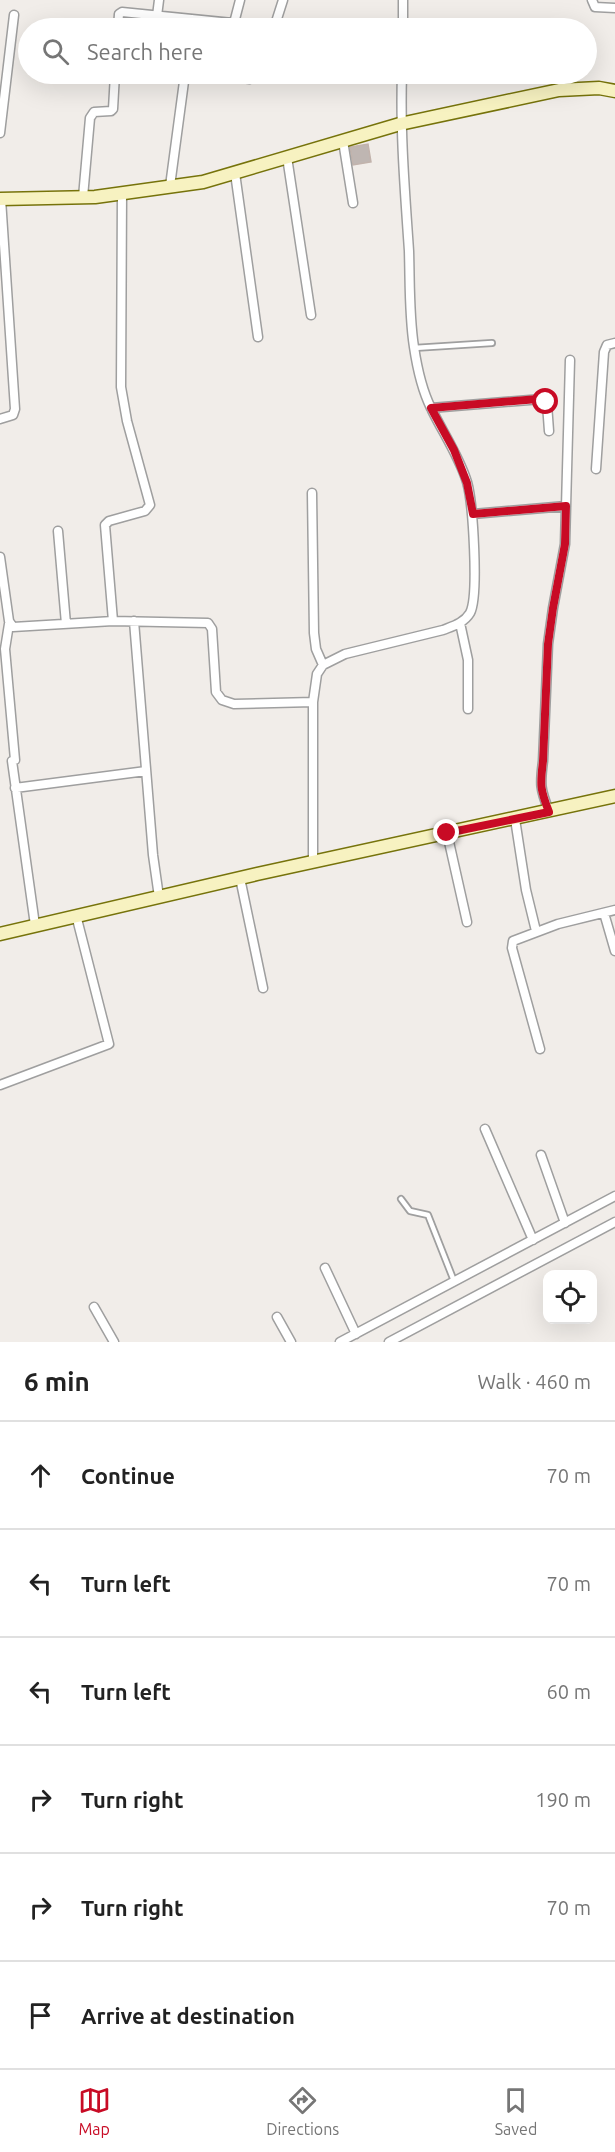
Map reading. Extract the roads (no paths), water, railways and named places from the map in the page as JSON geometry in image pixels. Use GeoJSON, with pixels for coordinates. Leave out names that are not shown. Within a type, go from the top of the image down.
{"type":"FeatureCollection","features":[{"type":"Feature","properties":{"kind":"street"},"geometry":{"type":"LineString","coordinates":[[157,16],[159,0]]}},
{"type":"Feature","properties":{"kind":"street"},"geometry":{"type":"LineString","coordinates":[[235,18],[240,0]]}},
{"type":"Feature","properties":{"kind":"street"},"geometry":{"type":"LineString","coordinates":[[276,18],[283,0]]}},
{"type":"Feature","properties":{"kind":"street"},"geometry":{"type":"LineString","coordinates":[[403,0],[403,18]]}},
{"type":"Feature","properties":{"kind":"street"},"geometry":{"type":"LineString","coordinates":[[592,0],[595,7],[615,8]]}},
{"type":"Feature","properties":{"kind":"street"},"geometry":{"type":"LineString","coordinates":[[118,18],[121,12],[166,18]]}},
{"type":"Feature","properties":{"kind":"street"},"geometry":{"type":"LineString","coordinates":[[0,133],[14,15]]}},
{"type":"Feature","properties":{"kind":"street"},"geometry":{"type":"LineString","coordinates":[[83,196],[90,118],[94,112],[113,109],[114,84]]}},
{"type":"Feature","properties":{"kind":"street"},"geometry":{"type":"LineString","coordinates":[[170,186],[184,84]]}},
{"type":"Feature","properties":{"kind":"street"},"geometry":{"type":"LineString","coordinates":[[313,862],[313,702],[317,674],[323,665],[345,654],[443,630],[460,623],[466,619],[473,604],[473,514],[467,483],[454,450],[426,397],[414,348],[400,124],[402,84]]}},
{"type":"Feature","properties":{"kind":"street"},"geometry":{"type":"LineString","coordinates":[[0,419],[13,415],[15,409],[0,199],[122,193],[203,182],[400,124],[559,90],[598,88],[615,91]]}},
{"type":"Feature","properties":{"kind":"street"},"geometry":{"type":"LineString","coordinates":[[343,141],[353,203]]}},
{"type":"Feature","properties":{"kind":"street"},"geometry":{"type":"LineString","coordinates":[[287,158],[311,315]]}},
{"type":"Feature","properties":{"kind":"street"},"geometry":{"type":"LineString","coordinates":[[235,173],[258,337]]}},
{"type":"Feature","properties":{"kind":"street"},"geometry":{"type":"LineString","coordinates":[[113,621],[105,525],[109,521],[145,511],[150,505],[127,421],[121,387],[122,193]]}},
{"type":"Feature","properties":{"kind":"street"},"geometry":{"type":"LineString","coordinates":[[596,469],[604,352],[606,345],[615,343]]}},
{"type":"Feature","properties":{"kind":"street"},"geometry":{"type":"LineString","coordinates":[[549,812],[541,789],[540,777],[543,761],[548,644],[565,544],[570,360]]}},
{"type":"Feature","properties":{"kind":"street"},"geometry":{"type":"LineString","coordinates":[[431,408],[542,399],[547,404],[549,431]]}},
{"type":"Feature","properties":{"kind":"street"},"geometry":{"type":"LineString","coordinates":[[312,493],[314,633],[316,649],[323,665]]}},
{"type":"Feature","properties":{"kind":"street"},"geometry":{"type":"LineString","coordinates":[[473,514],[566,506]]}},
{"type":"Feature","properties":{"kind":"street"},"geometry":{"type":"LineString","coordinates":[[58,531],[66,624]]}},
{"type":"Feature","properties":{"kind":"street"},"geometry":{"type":"LineString","coordinates":[[0,557],[9,624],[5,649],[15,788],[35,925]]}},
{"type":"Feature","properties":{"kind":"street"},"geometry":{"type":"LineString","coordinates":[[9,624],[16,627],[113,621],[205,622],[211,624],[216,692],[222,700],[234,704],[313,702]]}},
{"type":"Feature","properties":{"kind":"street"},"geometry":{"type":"LineString","coordinates":[[134,621],[153,855],[159,897]]}},
{"type":"Feature","properties":{"kind":"street"},"geometry":{"type":"LineString","coordinates":[[460,623],[468,660],[468,709]]}},
{"type":"Feature","properties":{"kind":"street"},"geometry":{"type":"LineString","coordinates":[[15,788],[146,771]]}},
{"type":"Feature","properties":{"kind":"street"},"geometry":{"type":"LineString","coordinates":[[0,934],[76,915],[615,796]]}},
{"type":"Feature","properties":{"kind":"street"},"geometry":{"type":"LineString","coordinates":[[515,819],[524,881],[536,932]]}},
{"type":"Feature","properties":{"kind":"street"},"geometry":{"type":"LineString","coordinates":[[447,833],[467,922]]}},
{"type":"Feature","properties":{"kind":"street"},"geometry":{"type":"LineString","coordinates":[[240,879],[263,988]]}},
{"type":"Feature","properties":{"kind":"street"},"geometry":{"type":"LineString","coordinates":[[540,1049],[512,945],[514,940],[558,924],[615,910]]}},
{"type":"Feature","properties":{"kind":"street"},"geometry":{"type":"LineString","coordinates":[[604,913],[615,951]]}},
{"type":"Feature","properties":{"kind":"street"},"geometry":{"type":"LineString","coordinates":[[0,1085],[109,1044],[76,915]]}},
{"type":"Feature","properties":{"kind":"street"},"geometry":{"type":"LineString","coordinates":[[485,1129],[533,1240]]}},
{"type":"Feature","properties":{"kind":"street"},"geometry":{"type":"LineString","coordinates":[[541,1155],[565,1223]]}},
{"type":"Feature","properties":{"kind":"street"},"geometry":{"type":"LineString","coordinates":[[340,1342],[615,1196]]}},
{"type":"Feature","properties":{"kind":"street"},"geometry":{"type":"LineString","coordinates":[[389,1342],[615,1222]]}},
{"type":"Feature","properties":{"kind":"street"},"geometry":{"type":"LineString","coordinates":[[325,1268],[356,1334]]}},
{"type":"Feature","properties":{"kind":"street"},"geometry":{"type":"LineString","coordinates":[[94,1307],[114,1342]]}},
{"type":"Feature","properties":{"kind":"street"},"geometry":{"type":"LineString","coordinates":[[277,1317],[291,1342]]}},
{"type":"Feature","properties":{"kind":"lane"},"geometry":{"type":"LineString","coordinates":[[414,348],[492,343]]}},
{"type":"Feature","properties":{"kind":"lane"},"geometry":{"type":"LineString","coordinates":[[401,1199],[410,1211],[428,1215],[454,1281]]}}]}
